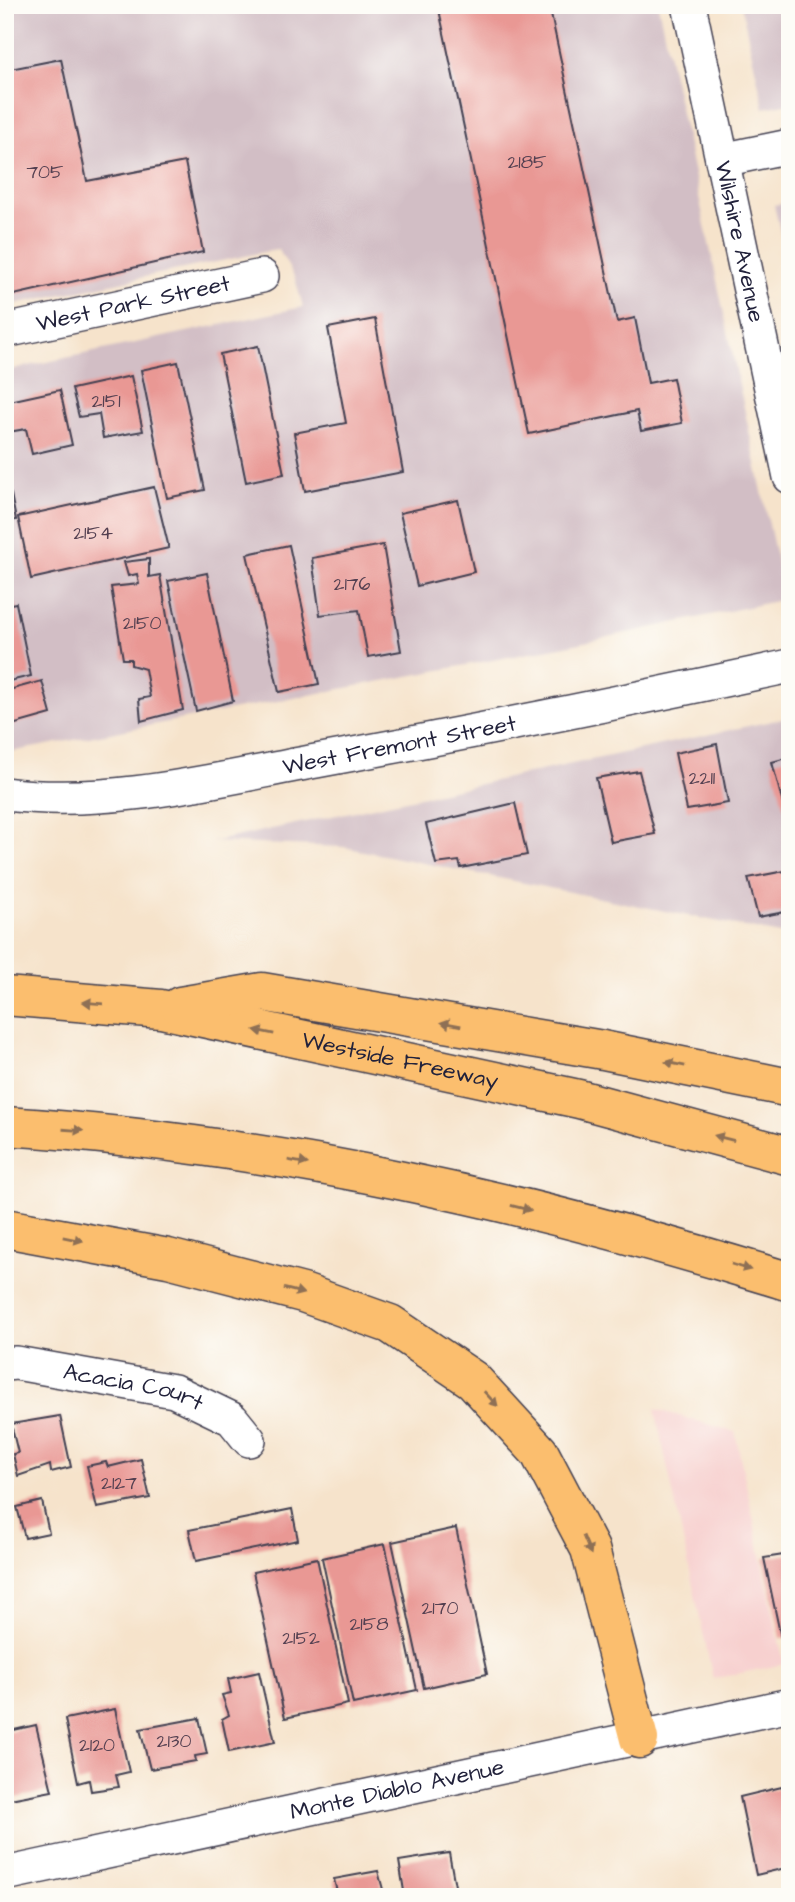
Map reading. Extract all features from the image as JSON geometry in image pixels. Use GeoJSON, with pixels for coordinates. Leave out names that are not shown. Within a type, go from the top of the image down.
{"type":"FeatureCollection","features":[{"type":"Feature","properties":{"kind":"highway"},"geometry":{"type":"LineString","coordinates":[[161,1009],[262,992],[603,1049],[790,1088]]}},
{"type":"Feature","properties":{"kind":"highway","name":"Westside Freeway"},"geometry":{"type":"LineString","coordinates":[[5,996],[161,1009],[579,1099],[790,1156]]}},
{"type":"Feature","properties":{"kind":"highway"},"geometry":{"type":"LineString","coordinates":[[5,1126],[108,1132],[229,1149],[427,1185],[659,1242],[790,1282]]}},
{"type":"Feature","properties":{"kind":"highway"},"geometry":{"type":"LineString","coordinates":[[5,1228],[167,1258],[303,1293],[390,1324],[474,1380],[540,1452],[590,1549],[639,1739]]}},
{"type":"Feature","properties":{"kind":"street","name":"Wilshire Avenue"},"geometry":{"type":"LineString","coordinates":[[689,5],[790,477]]}},
{"type":"Feature","properties":{"kind":"street"},"geometry":{"type":"LineString","coordinates":[[722,160],[790,146]]}},
{"type":"Feature","properties":{"kind":"street","name":"West Park Street"},"geometry":{"type":"LineString","coordinates":[[5,331],[262,276]]}},
{"type":"Feature","properties":{"kind":"street","name":"West Fremont Street"},"geometry":{"type":"LineString","coordinates":[[5,794],[75,799],[176,787],[550,718],[790,666]]}},
{"type":"Feature","properties":{"kind":"street","name":"Acacia Court"},"geometry":{"type":"LineString","coordinates":[[5,1364],[174,1391],[232,1419],[249,1440]]}},
{"type":"Feature","properties":{"kind":"street","name":"Monte Diablo Avenue"},"geometry":{"type":"LineString","coordinates":[[5,1874],[790,1705]]}},
{"type":"Feature","properties":{"kind":"shaded area"},"geometry":{"type":"Polygon","coordinates":[[[5,5],[658,5],[785,599],[566,646],[5,753],[5,371],[303,307],[295,278],[278,249],[5,306],[5,5]]]}},
{"type":"Feature","properties":{"kind":"shaded area"},"geometry":{"type":"Polygon","coordinates":[[[741,5],[790,5],[790,103],[764,108],[741,5]]]}},
{"type":"Feature","properties":{"kind":"shaded area"},"geometry":{"type":"Polygon","coordinates":[[[790,202],[790,274],[774,205],[790,202]]]}},
{"type":"Feature","properties":{"kind":"shaded area"},"geometry":{"type":"Polygon","coordinates":[[[790,717],[790,936],[343,847],[212,842],[790,717]]]}},
{"type":"Feature","properties":{"kind":"shaded area"},"geometry":{"type":"Polygon","coordinates":[[[655,1409],[735,1432],[784,1664],[713,1679],[655,1409]]]}},
{"type":"Feature","properties":{"kind":"building"},"geometry":{"type":"Polygon","coordinates":[[[438,5],[549,5],[617,322],[635,318],[648,383],[673,378],[682,423],[641,431],[637,411],[529,434],[438,5]]]}},
{"type":"Feature","properties":{"kind":"building"},"geometry":{"type":"Polygon","coordinates":[[[61,59],[87,181],[185,162],[203,252],[5,297],[5,70],[61,59]]]}},
{"type":"Feature","properties":{"kind":"building"},"geometry":{"type":"Polygon","coordinates":[[[375,319],[403,472],[305,491],[294,433],[346,423],[328,328],[375,319]]]}},
{"type":"Feature","properties":{"kind":"building"},"geometry":{"type":"Polygon","coordinates":[[[258,346],[284,474],[246,482],[220,354],[258,346]]]}},
{"type":"Feature","properties":{"kind":"building"},"geometry":{"type":"Polygon","coordinates":[[[178,362],[205,490],[167,498],[141,370],[178,362]]]}},
{"type":"Feature","properties":{"kind":"building"},"geometry":{"type":"Polygon","coordinates":[[[131,376],[143,431],[103,438],[99,414],[79,417],[72,389],[131,376]]]}},
{"type":"Feature","properties":{"kind":"building"},"geometry":{"type":"Polygon","coordinates":[[[60,390],[72,445],[32,454],[26,429],[8,432],[5,402],[60,390]]]}},
{"type":"Feature","properties":{"kind":"building"},"geometry":{"type":"Polygon","coordinates":[[[154,487],[169,548],[31,579],[18,517],[154,487]]]}},
{"type":"Feature","properties":{"kind":"building"},"geometry":{"type":"Polygon","coordinates":[[[11,494],[16,520],[5,522],[5,495],[11,494]]]}},
{"type":"Feature","properties":{"kind":"building"},"geometry":{"type":"Polygon","coordinates":[[[458,500],[474,572],[417,586],[400,513],[458,500]]]}},
{"type":"Feature","properties":{"kind":"building"},"geometry":{"type":"Polygon","coordinates":[[[289,545],[319,684],[279,692],[247,554],[289,545]]]}},
{"type":"Feature","properties":{"kind":"building"},"geometry":{"type":"Polygon","coordinates":[[[383,545],[401,651],[368,657],[359,610],[320,615],[312,558],[383,545]]]}},
{"type":"Feature","properties":{"kind":"building"},"geometry":{"type":"Polygon","coordinates":[[[149,559],[149,577],[160,575],[183,710],[141,721],[139,699],[150,697],[145,669],[131,665],[131,659],[123,659],[111,587],[139,584],[137,574],[128,576],[124,562],[149,559]]]}},
{"type":"Feature","properties":{"kind":"building"},"geometry":{"type":"Polygon","coordinates":[[[207,573],[233,701],[196,711],[168,581],[207,573]]]}},
{"type":"Feature","properties":{"kind":"building"},"geometry":{"type":"Polygon","coordinates":[[[16,603],[31,676],[5,682],[5,605],[16,603]]]}},
{"type":"Feature","properties":{"kind":"building"},"geometry":{"type":"Polygon","coordinates":[[[42,681],[51,714],[5,727],[5,691],[42,681]]]}},
{"type":"Feature","properties":{"kind":"building"},"geometry":{"type":"Polygon","coordinates":[[[717,744],[728,803],[687,810],[675,753],[717,744]]]}},
{"type":"Feature","properties":{"kind":"building"},"geometry":{"type":"Polygon","coordinates":[[[790,757],[790,807],[784,808],[772,762],[790,757]]]}},
{"type":"Feature","properties":{"kind":"building"},"geometry":{"type":"Polygon","coordinates":[[[639,771],[655,834],[611,842],[596,778],[639,771]]]}},
{"type":"Feature","properties":{"kind":"building"},"geometry":{"type":"Polygon","coordinates":[[[515,803],[527,855],[461,868],[459,861],[436,864],[426,824],[515,803]]]}},
{"type":"Feature","properties":{"kind":"building"},"geometry":{"type":"Polygon","coordinates":[[[790,870],[790,911],[758,917],[748,878],[790,870]]]}},
{"type":"Feature","properties":{"kind":"building"},"geometry":{"type":"Polygon","coordinates":[[[60,1416],[71,1467],[51,1472],[50,1465],[18,1476],[13,1454],[18,1453],[11,1424],[60,1416]]]}},
{"type":"Feature","properties":{"kind":"building"},"geometry":{"type":"Polygon","coordinates":[[[141,1459],[150,1498],[97,1508],[87,1466],[106,1462],[108,1467],[141,1459]]]}},
{"type":"Feature","properties":{"kind":"building"},"geometry":{"type":"Polygon","coordinates":[[[42,1501],[49,1533],[25,1538],[17,1507],[42,1501]]]}},
{"type":"Feature","properties":{"kind":"building"},"geometry":{"type":"Polygon","coordinates":[[[292,1509],[298,1540],[196,1561],[189,1530],[292,1509]]]}},
{"type":"Feature","properties":{"kind":"building"},"geometry":{"type":"Polygon","coordinates":[[[456,1528],[487,1674],[424,1688],[392,1542],[456,1528]]]}},
{"type":"Feature","properties":{"kind":"building"},"geometry":{"type":"Polygon","coordinates":[[[385,1544],[417,1690],[353,1704],[322,1558],[385,1544]]]}},
{"type":"Feature","properties":{"kind":"building"},"geometry":{"type":"Polygon","coordinates":[[[790,1554],[790,1637],[781,1638],[764,1558],[790,1554]]]}},
{"type":"Feature","properties":{"kind":"building"},"geometry":{"type":"Polygon","coordinates":[[[317,1558],[348,1704],[285,1718],[253,1572],[317,1558]]]}},
{"type":"Feature","properties":{"kind":"building"},"geometry":{"type":"Polygon","coordinates":[[[259,1672],[275,1742],[229,1752],[222,1719],[229,1715],[222,1695],[231,1693],[228,1679],[259,1672]]]}},
{"type":"Feature","properties":{"kind":"building"},"geometry":{"type":"Polygon","coordinates":[[[115,1709],[129,1772],[116,1775],[119,1787],[91,1791],[89,1780],[78,1783],[65,1719],[115,1709]]]}},
{"type":"Feature","properties":{"kind":"building"},"geometry":{"type":"Polygon","coordinates":[[[199,1718],[207,1754],[195,1756],[196,1761],[150,1769],[140,1729],[199,1718]]]}},
{"type":"Feature","properties":{"kind":"building"},"geometry":{"type":"Polygon","coordinates":[[[36,1725],[52,1791],[10,1799],[5,1778],[5,1732],[36,1725]]]}},
{"type":"Feature","properties":{"kind":"building"},"geometry":{"type":"Polygon","coordinates":[[[790,1785],[790,1867],[756,1875],[740,1797],[790,1785]]]}},
{"type":"Feature","properties":{"kind":"building"},"geometry":{"type":"Polygon","coordinates":[[[449,1853],[457,1897],[405,1897],[399,1861],[449,1853]]]}},
{"type":"Feature","properties":{"kind":"building"},"geometry":{"type":"Polygon","coordinates":[[[378,1871],[385,1897],[338,1897],[334,1879],[378,1871]]]}}]}
